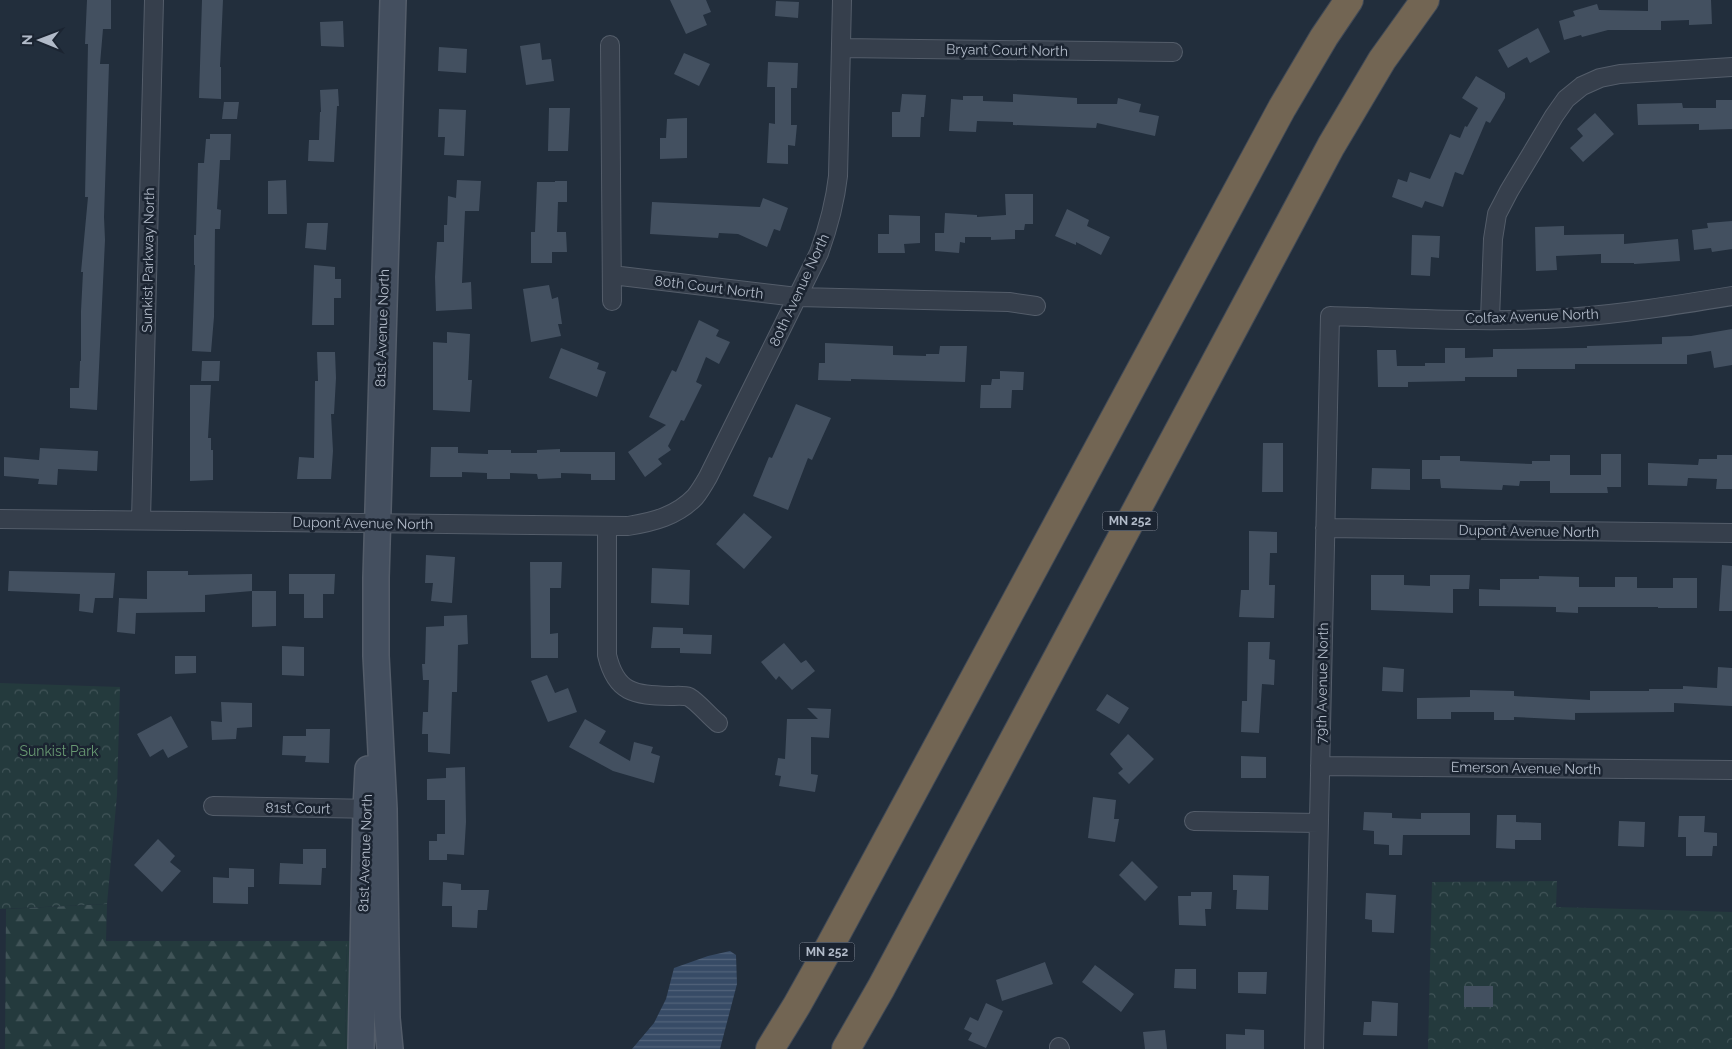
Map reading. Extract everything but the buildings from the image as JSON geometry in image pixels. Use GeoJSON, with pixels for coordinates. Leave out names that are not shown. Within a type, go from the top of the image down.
{"type":"FeatureCollection","features":[{"type":"Feature","properties":{"kind":"highway","name":"MN 252"},"geometry":{"type":"LineString","coordinates":[[770,1049],[797,1006],[825,955],[1282,108],[1324,37],[1349,0]]}},
{"type":"Feature","properties":{"kind":"highway","name":"MN 252"},"geometry":{"type":"LineString","coordinates":[[846,1049],[881,988],[1331,146],[1378,66],[1425,0]]}},
{"type":"Feature","properties":{"kind":"street","name":"Sunkist Parkway North"},"geometry":{"type":"LineString","coordinates":[[141,520],[154,0]]}},
{"type":"Feature","properties":{"kind":"street","name":"81st Avenue North"},"geometry":{"type":"LineString","coordinates":[[361,1049],[375,809],[377,523],[393,0]]}},
{"type":"Feature","properties":{"kind":"street","name":"80th Avenue North"},"geometry":{"type":"LineString","coordinates":[[708,477],[819,253],[828,228],[835,202],[838,176],[842,0]]}},
{"type":"Feature","properties":{"kind":"street"},"geometry":{"type":"LineString","coordinates":[[610,45],[612,301]]}},
{"type":"Feature","properties":{"kind":"street","name":"Bryant Court North"},"geometry":{"type":"LineString","coordinates":[[841,48],[1173,52]]}},
{"type":"Feature","properties":{"kind":"street"},"geometry":{"type":"LineString","coordinates":[[1490,319],[1493,239],[1498,214],[1509,191],[1566,99],[1582,86],[1600,78],[1620,74],[1732,67]]}},
{"type":"Feature","properties":{"kind":"street","name":"80th Court North"},"geometry":{"type":"LineString","coordinates":[[612,276],[797,297],[999,302],[1036,306]]}},
{"type":"Feature","properties":{"kind":"street","name":"Colfax Avenue North"},"geometry":{"type":"LineString","coordinates":[[1330,316],[1490,319],[1565,318],[1732,296]]}},
{"type":"Feature","properties":{"kind":"street","name":"79th Avenue North"},"geometry":{"type":"LineString","coordinates":[[1314,1049],[1330,316]]}},
{"type":"Feature","properties":{"kind":"street","name":"Dupont Avenue North"},"geometry":{"type":"LineString","coordinates":[[0,519],[628,526],[653,522],[675,513],[694,497],[708,477]]}},
{"type":"Feature","properties":{"kind":"street"},"geometry":{"type":"LineString","coordinates":[[607,526],[607,655],[611,670],[619,683],[634,692],[650,695],[688,697],[718,723]]}},
{"type":"Feature","properties":{"kind":"street","name":"Dupont Avenue North"},"geometry":{"type":"LineString","coordinates":[[1325,528],[1732,533]]}},
{"type":"Feature","properties":{"kind":"street","name":"Emerson Avenue North"},"geometry":{"type":"LineString","coordinates":[[1320,766],[1732,770]]}},
{"type":"Feature","properties":{"kind":"street","name":"81st Court"},"geometry":{"type":"LineString","coordinates":[[213,806],[375,809]]}},
{"type":"Feature","properties":{"kind":"street","name":"81st Avenue North"},"geometry":{"type":"LineString","coordinates":[[375,809],[390,1049]]}},
{"type":"Feature","properties":{"kind":"street"},"geometry":{"type":"LineString","coordinates":[[1194,821],[1319,823]]}},
{"type":"Feature","properties":{"kind":"green space","name":"Sunkist Park"},"geometry":{"type":"Polygon","coordinates":[[[0,683],[120,687],[117,795],[107,904],[0,909],[0,683]]]}},
{"type":"Feature","properties":{"kind":"green space"},"geometry":{"type":"Polygon","coordinates":[[[1557,881],[1556,907],[1732,912],[1732,1049],[1428,1049],[1432,882],[1557,881]]]}},
{"type":"Feature","properties":{"kind":"green space"},"geometry":{"type":"Polygon","coordinates":[[[107,904],[106,941],[347,941],[345,1049],[5,1049],[6,909],[107,904]]]}},
{"type":"Feature","properties":{"kind":"green space"},"geometry":{"type":"Polygon","coordinates":[[[347,941],[357,941],[356,1049],[345,1049],[347,941]]]}},
{"type":"Feature","properties":{"kind":"water"},"geometry":{"type":"Polygon","coordinates":[[[730,951],[736,955],[737,984],[720,1049],[632,1049],[654,1023],[666,999],[674,968],[708,956],[730,951]]]}}]}
